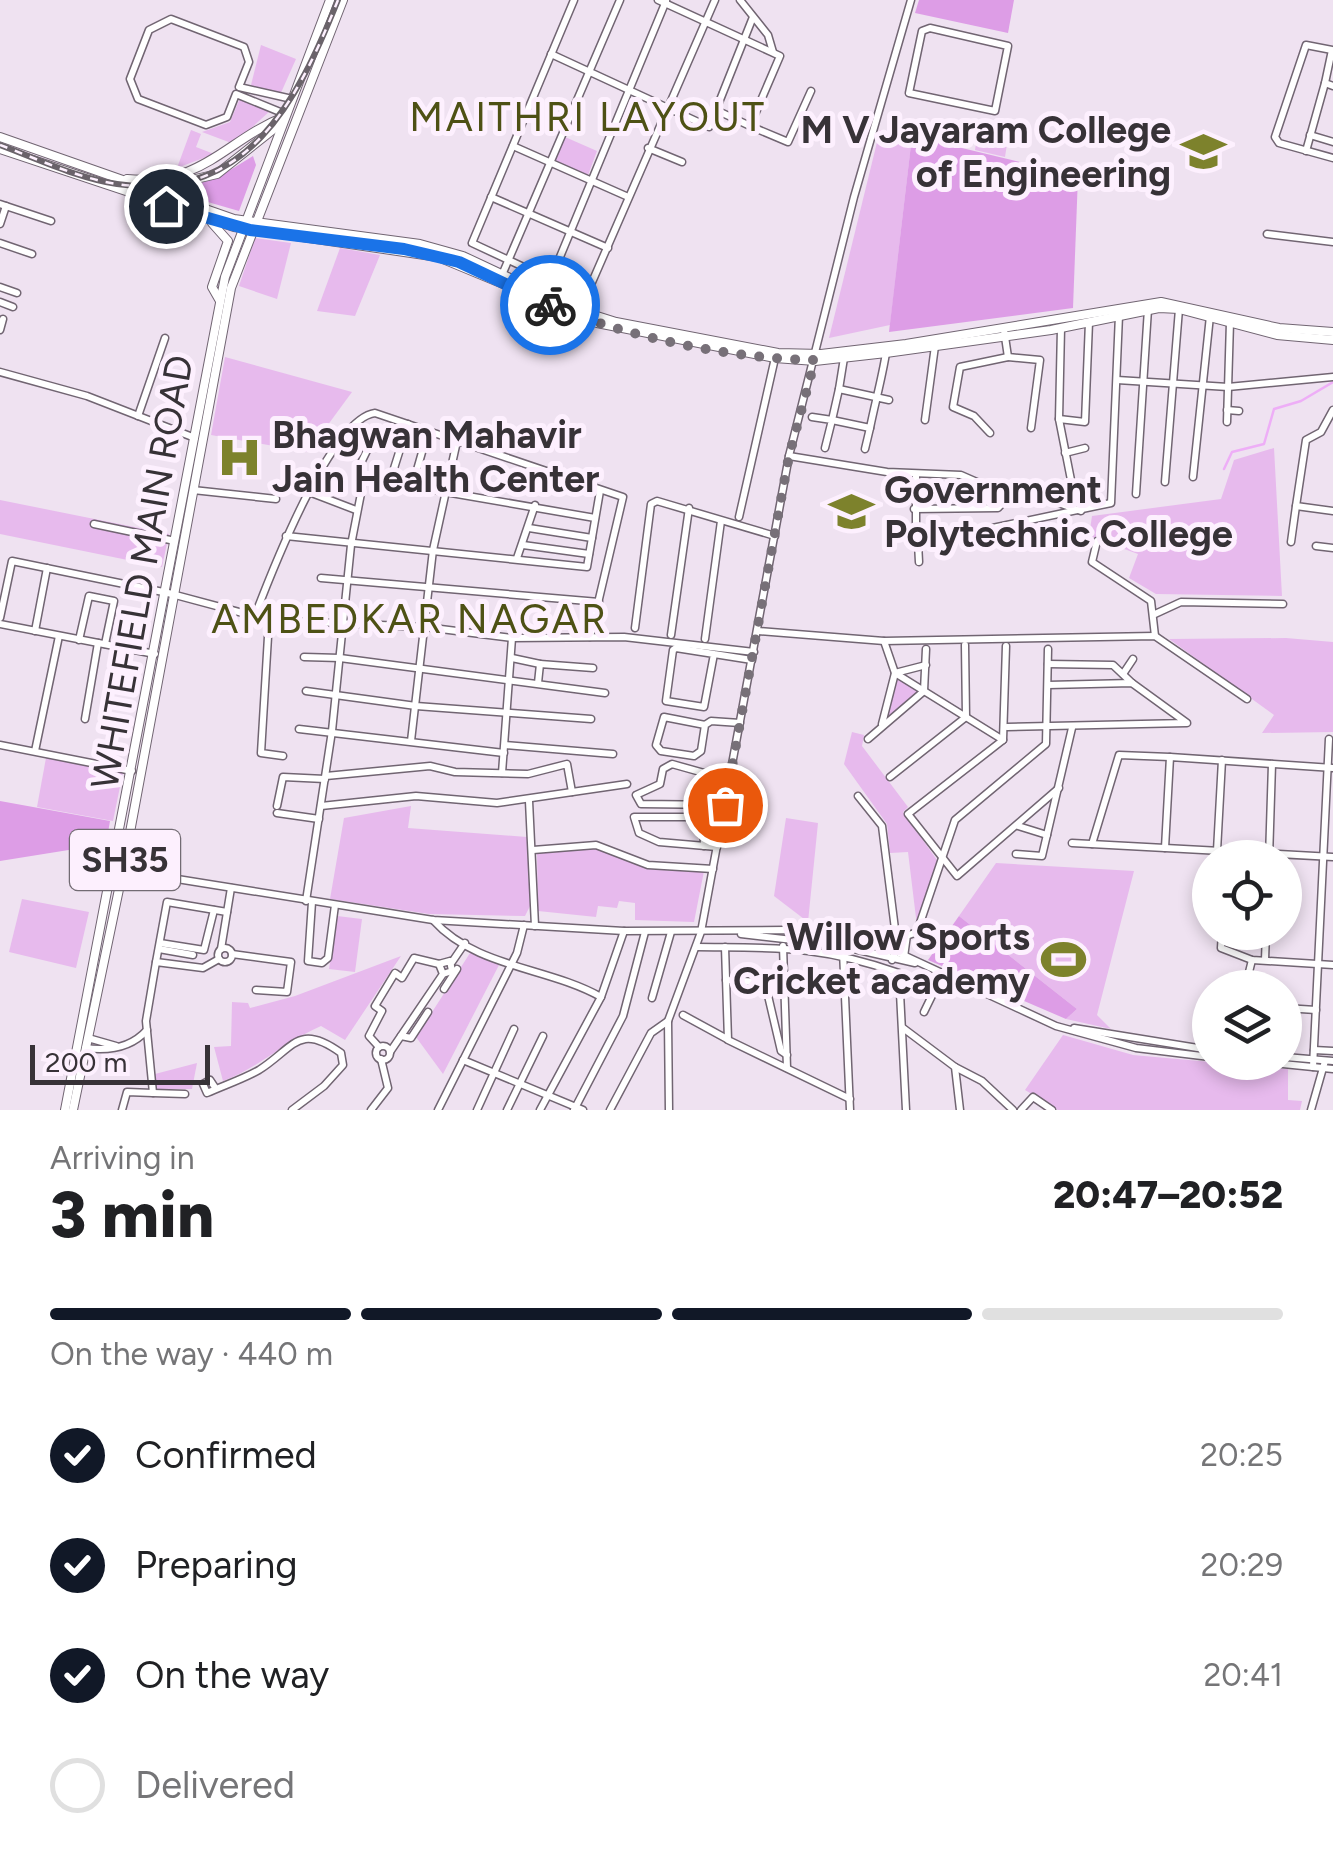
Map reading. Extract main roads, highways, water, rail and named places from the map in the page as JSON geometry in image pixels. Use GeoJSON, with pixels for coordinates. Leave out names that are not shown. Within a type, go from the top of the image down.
{"type":"FeatureCollection","features":[{"type":"Feature","properties":{"kind":"main road","name":"SH35"},"geometry":{"type":"LineString","coordinates":[[247,226],[330,0]]}},
{"type":"Feature","properties":{"kind":"main road","name":"SH35"},"geometry":{"type":"LineString","coordinates":[[247,226],[342,0]]}},
{"type":"Feature","properties":{"kind":"main road"},"geometry":{"type":"LineString","coordinates":[[145,189],[170,188],[217,174],[284,118]]}},
{"type":"Feature","properties":{"kind":"main road"},"geometry":{"type":"LineString","coordinates":[[113,177],[140,180],[193,169],[216,160],[266,124],[284,118]]}},
{"type":"Feature","properties":{"kind":"main road"},"geometry":{"type":"LineString","coordinates":[[0,138],[45,164],[208,220],[461,259],[566,308],[632,326],[778,352],[815,357],[1061,328],[1119,311]]}},
{"type":"Feature","properties":{"kind":"main road"},"geometry":{"type":"LineString","coordinates":[[0,148],[48,154],[247,226]]}},
{"type":"Feature","properties":{"kind":"main road"},"geometry":{"type":"LineString","coordinates":[[45,164],[48,154]]}},
{"type":"Feature","properties":{"kind":"main road"},"geometry":{"type":"LineString","coordinates":[[208,220],[228,241],[212,286],[220,301]]}},
{"type":"Feature","properties":{"kind":"main road","name":"WHITEFIELD MAIN ROAD"},"geometry":{"type":"LineString","coordinates":[[73,1110],[170,594],[176,541],[220,301],[247,226]]}},
{"type":"Feature","properties":{"kind":"main road","name":"WHITEFIELD MAIN ROAD"},"geometry":{"type":"LineString","coordinates":[[65,1110],[119,870],[155,654],[194,490],[231,288],[247,226]]}},
{"type":"Feature","properties":{"kind":"main road"},"geometry":{"type":"LineString","coordinates":[[461,259],[566,308],[632,332],[775,358],[844,358],[935,346],[1148,306],[1210,313],[1313,336]]}},
{"type":"Feature","properties":{"kind":"main road"},"geometry":{"type":"LineString","coordinates":[[1148,306],[1210,313],[1230,322],[1313,336],[1333,336]]}},
{"type":"Feature","properties":{"kind":"main road"},"geometry":{"type":"LineString","coordinates":[[196,433],[207,388]]}},
{"type":"Feature","properties":{"kind":"waterway"},"geometry":{"type":"LineString","coordinates":[[1224,469],[1232,452],[1264,444],[1274,409],[1301,401],[1333,382]]}},
{"type":"Feature","properties":{"kind":"railway"},"geometry":{"type":"LineString","coordinates":[[0,145],[72,173],[117,184],[162,186],[201,178],[234,161],[261,137],[285,107],[305,74],[338,0]]}},
{"type":"Feature","properties":{"kind":"place","name":"M V Jayaram College of Engineering"},"geometry":{"type":"Point","coordinates":[1204,152]}},
{"type":"Feature","properties":{"kind":"place","name":"Bhagwan Mahavir Jain Health Center"},"geometry":{"type":"Point","coordinates":[239,457]}},
{"type":"Feature","properties":{"kind":"place","name":"Government Polytechnic College"},"geometry":{"type":"Point","coordinates":[851,512]}},
{"type":"Feature","properties":{"kind":"place","name":"Willow Sports Cricket academy"},"geometry":{"type":"Point","coordinates":[1063,959]}},
{"type":"Feature","properties":{"kind":"district","name":"MAITHRI LAYOUT"},"geometry":{"type":"Point","coordinates":[588,117]}},
{"type":"Feature","properties":{"kind":"district","name":"AMBEDKAR NAGAR"},"geometry":{"type":"Point","coordinates":[410,619]}}]}
